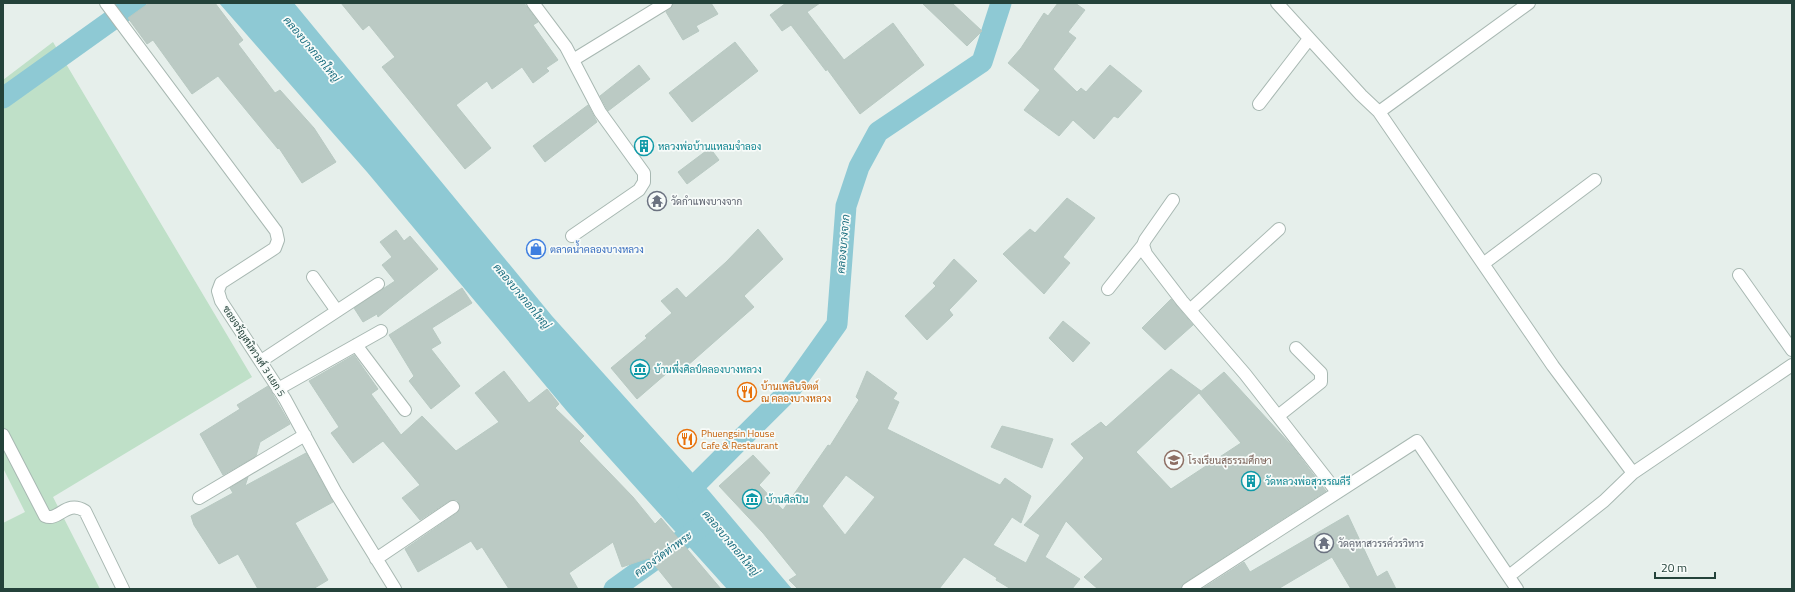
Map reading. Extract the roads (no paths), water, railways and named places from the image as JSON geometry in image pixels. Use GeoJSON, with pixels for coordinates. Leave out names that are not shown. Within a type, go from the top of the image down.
{"type":"FeatureCollection","features":[{"type":"Feature","properties":{"kind":"street","name":"ซอยจรัญสนิทวงศ์ 3 แยก 5"},"geometry":{"type":"LineString","coordinates":[[106,3],[276,232],[278,240],[275,248],[221,283],[218,291],[221,301],[278,389],[305,434],[336,493],[395,589]]}},
{"type":"Feature","properties":{"kind":"street"},"geometry":{"type":"LineString","coordinates":[[533,3],[566,47],[600,112],[644,173],[644,182],[639,190],[572,236]]}},
{"type":"Feature","properties":{"kind":"street"},"geometry":{"type":"LineString","coordinates":[[573,60],[666,3]]}},
{"type":"Feature","properties":{"kind":"street"},"geometry":{"type":"LineString","coordinates":[[1277,3],[1301,28],[1309,39],[1379,112],[1553,366],[1633,473]]}},
{"type":"Feature","properties":{"kind":"street"},"geometry":{"type":"LineString","coordinates":[[1379,112],[1529,3]]}},
{"type":"Feature","properties":{"kind":"street"},"geometry":{"type":"LineString","coordinates":[[1259,104],[1309,39]]}},
{"type":"Feature","properties":{"kind":"street"},"geometry":{"type":"LineString","coordinates":[[1484,264],[1595,180]]}},
{"type":"Feature","properties":{"kind":"street"},"geometry":{"type":"LineString","coordinates":[[1108,289],[1143,245],[1150,231],[1173,200]]}},
{"type":"Feature","properties":{"kind":"street"},"geometry":{"type":"LineString","coordinates":[[1190,310],[1278,229]]}},
{"type":"Feature","properties":{"kind":"street"},"geometry":{"type":"LineString","coordinates":[[1143,245],[1146,254],[1190,310],[1245,374],[1337,492]]}},
{"type":"Feature","properties":{"kind":"street"},"geometry":{"type":"LineString","coordinates":[[1739,275],[1792,350]]}},
{"type":"Feature","properties":{"kind":"street"},"geometry":{"type":"LineString","coordinates":[[314,277],[337,311]]}},
{"type":"Feature","properties":{"kind":"street"},"geometry":{"type":"LineString","coordinates":[[261,361],[378,284]]}},
{"type":"Feature","properties":{"kind":"street"},"geometry":{"type":"LineString","coordinates":[[278,389],[380,331]]}},
{"type":"Feature","properties":{"kind":"street"},"geometry":{"type":"LineString","coordinates":[[356,345],[405,410]]}},
{"type":"Feature","properties":{"kind":"street"},"geometry":{"type":"LineString","coordinates":[[1278,416],[1321,382],[1321,373],[1296,348]]}},
{"type":"Feature","properties":{"kind":"street"},"geometry":{"type":"LineString","coordinates":[[1510,576],[1598,506],[1633,473],[1792,365]]}},
{"type":"Feature","properties":{"kind":"street"},"geometry":{"type":"LineString","coordinates":[[199,498],[305,434]]}},
{"type":"Feature","properties":{"kind":"street"},"geometry":{"type":"LineString","coordinates":[[3,435],[45,516],[50,518],[72,507],[78,506],[85,511],[123,589]]}},
{"type":"Feature","properties":{"kind":"street"},"geometry":{"type":"LineString","coordinates":[[1188,589],[1417,441],[1510,576],[1517,589]]}},
{"type":"Feature","properties":{"kind":"street"},"geometry":{"type":"LineString","coordinates":[[376,559],[453,507]]}},
{"type":"Feature","properties":{"kind":"water","name":"คลองบางกอกใหญ่"},"geometry":{"type":"Polygon","coordinates":[[[219,3],[294,3],[552,316],[710,492],[792,589],[727,589],[566,410],[367,172],[219,3]]]}},
{"type":"Feature","properties":{"kind":"waterway"},"geometry":{"type":"LineString","coordinates":[[3,98],[136,3]]}},
{"type":"Feature","properties":{"kind":"waterway","name":"คลองบางจาก"},"geometry":{"type":"LineString","coordinates":[[687,493],[790,390],[837,324],[846,206],[859,167],[878,132],[982,62],[1001,3]]}},
{"type":"Feature","properties":{"kind":"waterway","name":"คลองวัดท่าพระ"},"geometry":{"type":"LineString","coordinates":[[614,589],[707,522]]}},
{"type":"Feature","properties":{"kind":"place","name":"หลวงพ่อบ้านแหลมจำลอง"},"geometry":{"type":"Point","coordinates":[644,146]}},
{"type":"Feature","properties":{"kind":"place","name":"วัดกำแพงบางจาก"},"geometry":{"type":"Point","coordinates":[657,201]}},
{"type":"Feature","properties":{"kind":"place","name":"ตลาดน้ำคลองบางหลวง"},"geometry":{"type":"Point","coordinates":[536,249]}},
{"type":"Feature","properties":{"kind":"place","name":"บ้านพึ่งศิลป์คลองบางหลวง"},"geometry":{"type":"Point","coordinates":[640,369]}},
{"type":"Feature","properties":{"kind":"place","name":"บ้านเพลินจิตต์ ณ คลองบางหลวง"},"geometry":{"type":"Point","coordinates":[747,392]}},
{"type":"Feature","properties":{"kind":"place","name":"Phuengsin House Cafe & Restaurant"},"geometry":{"type":"Point","coordinates":[687,439]}},
{"type":"Feature","properties":{"kind":"place","name":"โรงเรียนสุธรรมศึกษา"},"geometry":{"type":"Point","coordinates":[1174,460]}},
{"type":"Feature","properties":{"kind":"place","name":"วัดหลวงพ่อสุวรรณคีรี"},"geometry":{"type":"Point","coordinates":[1251,481]}},
{"type":"Feature","properties":{"kind":"place","name":"บ้านศิลปิน"},"geometry":{"type":"Point","coordinates":[752,499]}},
{"type":"Feature","properties":{"kind":"place","name":"วัดคูหาสวรรค์วรวิหาร"},"geometry":{"type":"Point","coordinates":[1324,543]}}]}
